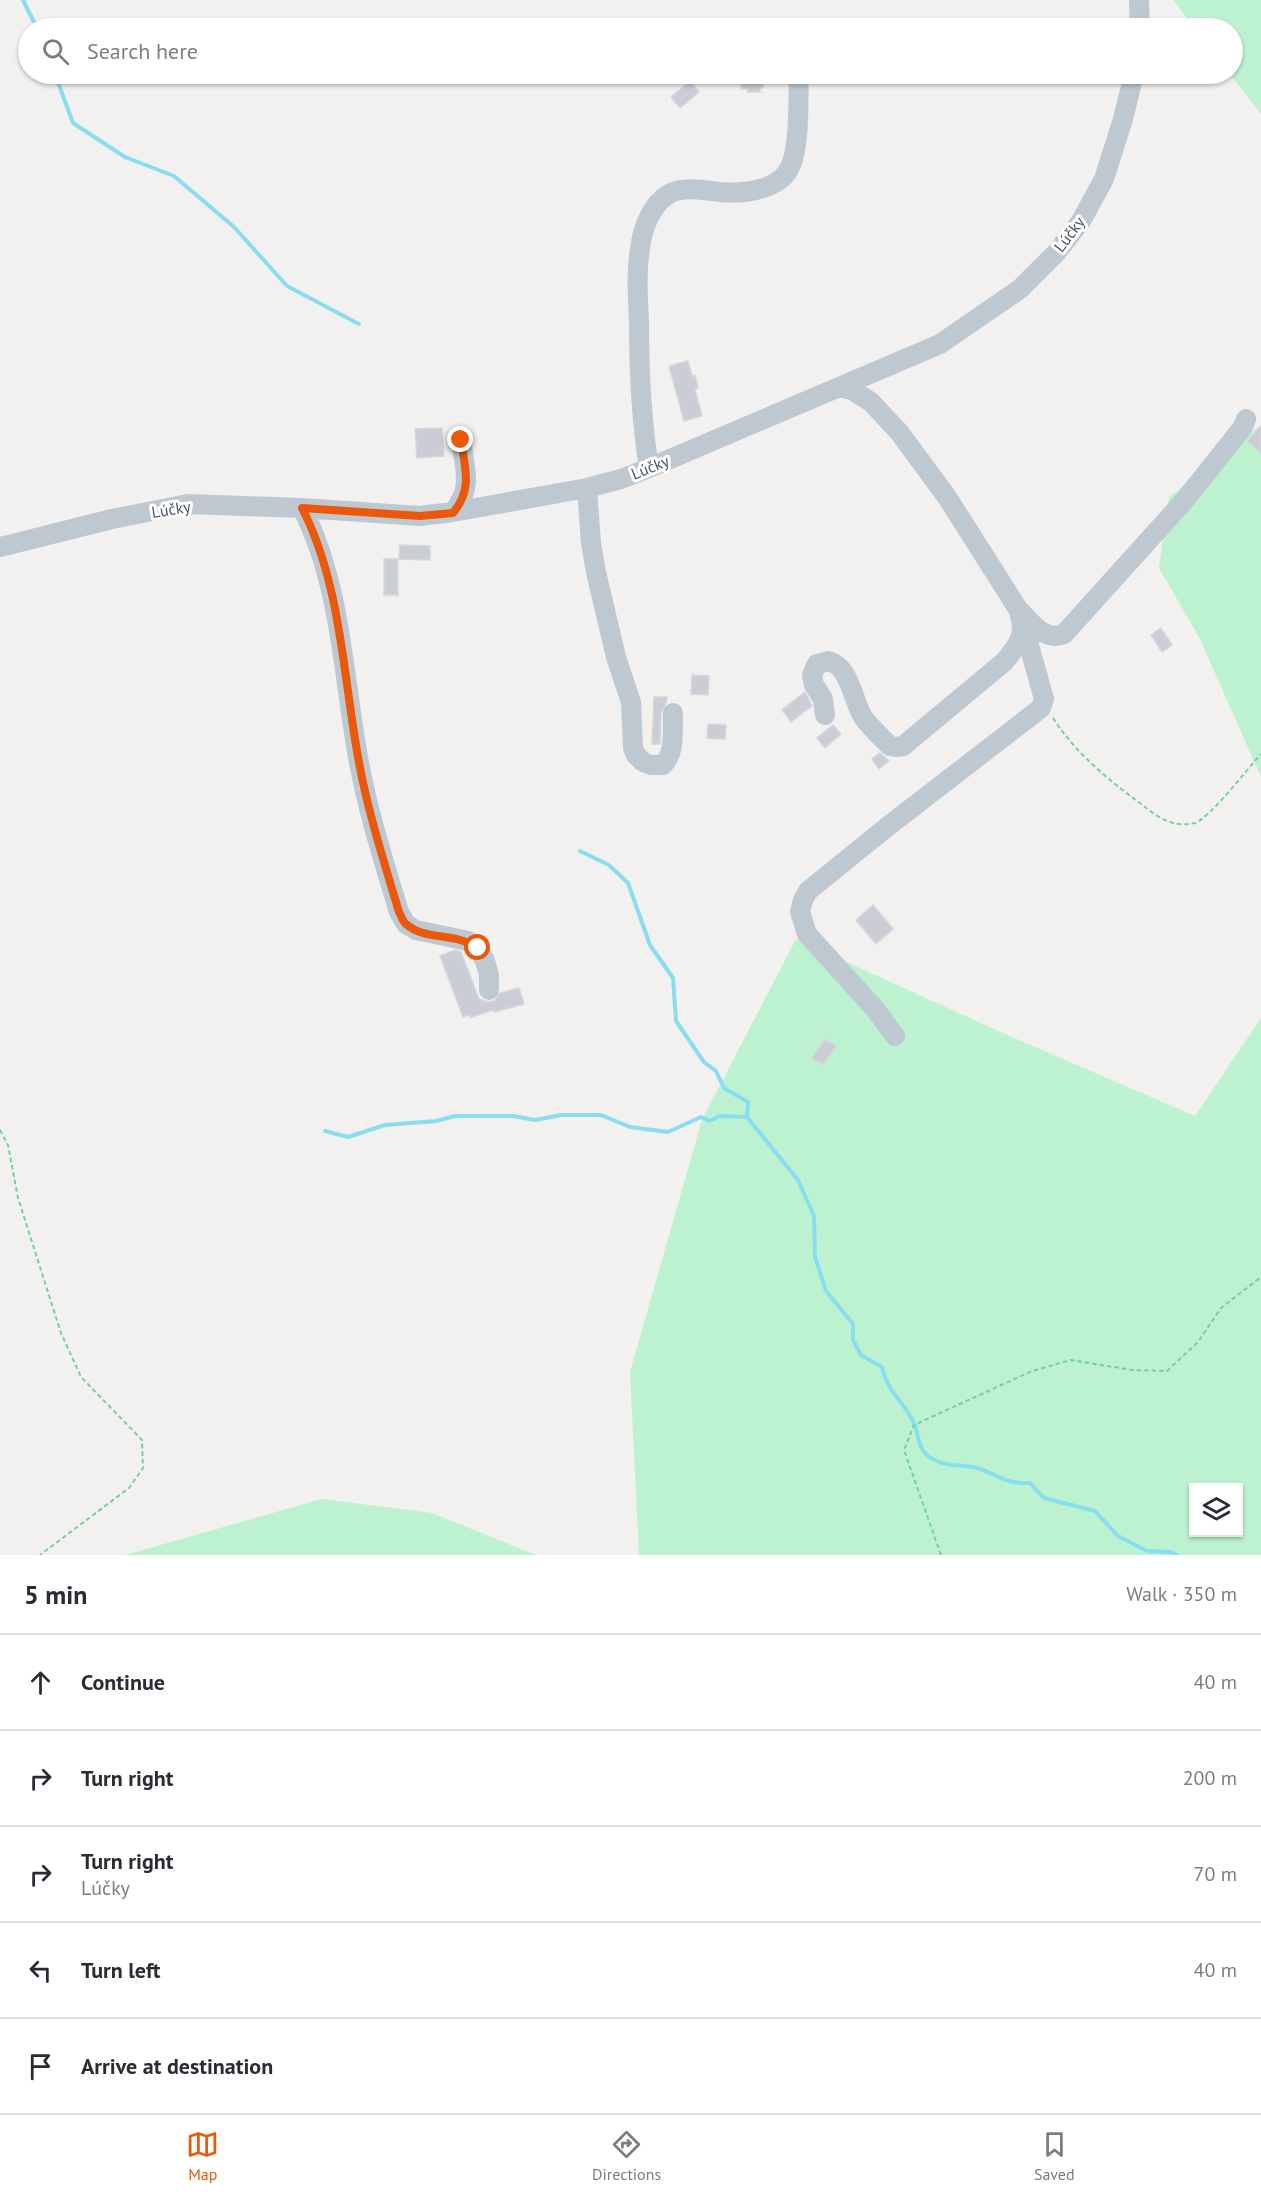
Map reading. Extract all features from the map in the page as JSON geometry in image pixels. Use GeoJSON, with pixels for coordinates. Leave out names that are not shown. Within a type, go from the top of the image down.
{"type":"FeatureCollection","features":[{"type":"Feature","properties":{"kind":"street"},"geometry":{"type":"LineString","coordinates":[[1139,0],[1140,18]]}},
{"type":"Feature","properties":{"kind":"street"},"geometry":{"type":"LineString","coordinates":[[649,468],[642,425],[638,276],[640,249],[651,213],[670,193],[682,190],[732,193],[752,191],[770,185],[783,176],[791,166],[795,145],[798,84]]}},
{"type":"Feature","properties":{"kind":"street","name":"Lúčky"},"geometry":{"type":"LineString","coordinates":[[0,547],[112,519],[188,504],[302,508],[420,516],[453,513],[586,488],[621,479],[649,468],[940,344],[1020,289],[1057,252],[1081,221],[1104,179],[1132,84]]}},
{"type":"Feature","properties":{"kind":"street"},"geometry":{"type":"LineString","coordinates":[[842,387],[852,390],[871,402],[899,432],[947,497],[1021,616],[1044,699],[1041,708],[1036,713],[887,827],[808,891],[803,900],[800,912],[807,934],[875,1009],[895,1036]]}},
{"type":"Feature","properties":{"kind":"street"},"geometry":{"type":"LineString","coordinates":[[1021,616],[1047,636],[1057,637],[1064,634],[1184,501],[1243,427],[1246,419]]}},
{"type":"Feature","properties":{"kind":"street"},"geometry":{"type":"LineString","coordinates":[[453,513],[466,492],[461,440]]}},
{"type":"Feature","properties":{"kind":"street"},"geometry":{"type":"LineString","coordinates":[[586,488],[596,572],[616,657],[631,702],[633,748],[643,762],[663,765],[669,759],[672,751],[673,713]]}},
{"type":"Feature","properties":{"kind":"street"},"geometry":{"type":"LineString","coordinates":[[302,508],[317,540],[325,569],[348,685],[358,759],[399,912],[406,924],[416,930],[468,941],[478,948],[489,975],[489,990]]}},
{"type":"Feature","properties":{"kind":"street"},"geometry":{"type":"LineString","coordinates":[[825,715],[824,699],[814,685],[812,675],[817,664],[829,661],[840,667],[864,718],[890,746],[903,746],[1004,662],[1021,637],[1021,616]]}},
{"type":"Feature","properties":{"kind":"path"},"geometry":{"type":"LineString","coordinates":[[1044,699],[1053,720],[1090,763],[1119,788],[1168,822],[1184,825],[1197,822],[1210,811],[1261,754]]}},
{"type":"Feature","properties":{"kind":"path"},"geometry":{"type":"LineString","coordinates":[[1256,760],[1261,759]]}},
{"type":"Feature","properties":{"kind":"path"},"geometry":{"type":"LineString","coordinates":[[0,1130],[8,1145],[18,1198],[61,1333],[81,1377],[142,1440],[143,1468],[129,1488],[40,1555]]}},
{"type":"Feature","properties":{"kind":"path"},"geometry":{"type":"LineString","coordinates":[[941,1555],[904,1450],[914,1425],[1032,1371],[1071,1360],[1132,1370],[1167,1371],[1198,1342],[1221,1308],[1261,1277]]}},
{"type":"Feature","properties":{"kind":"green space"},"geometry":{"type":"Polygon","coordinates":[[[1173,0],[1261,0],[1261,114],[1238,84],[1243,84],[1243,18],[1187,18],[1173,0]]]}},
{"type":"Feature","properties":{"kind":"green space"},"geometry":{"type":"Polygon","coordinates":[[[1261,425],[1261,777],[1200,639],[1159,568],[1169,497],[1261,425]]]}},
{"type":"Feature","properties":{"kind":"green space"},"geometry":{"type":"Polygon","coordinates":[[[796,939],[1005,1034],[1195,1116],[1261,1018],[1261,1555],[639,1555],[630,1372],[702,1120],[796,939]]]}},
{"type":"Feature","properties":{"kind":"green space"},"geometry":{"type":"Polygon","coordinates":[[[322,1499],[432,1513],[536,1555],[125,1555],[322,1499]]]}},
{"type":"Feature","properties":{"kind":"building"},"geometry":{"type":"Polygon","coordinates":[[[686,84],[692,84],[699,92],[680,108],[671,97],[686,84]]]}},
{"type":"Feature","properties":{"kind":"building"},"geometry":{"type":"Polygon","coordinates":[[[741,84],[763,84],[760,92],[748,92],[748,89],[741,89],[741,84]]]}},
{"type":"Feature","properties":{"kind":"building"},"geometry":{"type":"Polygon","coordinates":[[[688,361],[692,376],[695,375],[698,388],[695,389],[702,416],[684,421],[669,366],[688,361]]]}},
{"type":"Feature","properties":{"kind":"building"},"geometry":{"type":"Polygon","coordinates":[[[1261,426],[1261,453],[1247,441],[1261,426]]]}},
{"type":"Feature","properties":{"kind":"building"},"geometry":{"type":"Polygon","coordinates":[[[442,428],[444,456],[417,458],[415,429],[442,428]]]}},
{"type":"Feature","properties":{"kind":"building"},"geometry":{"type":"Polygon","coordinates":[[[400,545],[430,546],[430,560],[399,559],[400,545]]]}},
{"type":"Feature","properties":{"kind":"building"},"geometry":{"type":"Polygon","coordinates":[[[384,559],[398,559],[398,595],[384,595],[384,559]]]}},
{"type":"Feature","properties":{"kind":"building"},"geometry":{"type":"Polygon","coordinates":[[[1161,628],[1172,645],[1162,652],[1151,635],[1161,628]]]}},
{"type":"Feature","properties":{"kind":"building"},"geometry":{"type":"Polygon","coordinates":[[[692,675],[709,676],[708,695],[691,694],[692,675]]]}},
{"type":"Feature","properties":{"kind":"building"},"geometry":{"type":"Polygon","coordinates":[[[805,692],[812,706],[791,722],[782,710],[805,692]]]}},
{"type":"Feature","properties":{"kind":"building"},"geometry":{"type":"Polygon","coordinates":[[[654,697],[667,697],[661,713],[660,744],[652,744],[654,697]]]}},
{"type":"Feature","properties":{"kind":"building"},"geometry":{"type":"Polygon","coordinates":[[[708,724],[726,725],[725,739],[707,738],[708,724]]]}},
{"type":"Feature","properties":{"kind":"building"},"geometry":{"type":"Polygon","coordinates":[[[833,725],[841,734],[825,748],[817,738],[833,725]]]}},
{"type":"Feature","properties":{"kind":"building"},"geometry":{"type":"Polygon","coordinates":[[[880,753],[889,761],[879,769],[872,759],[880,753]]]}},
{"type":"Feature","properties":{"kind":"building"},"geometry":{"type":"Polygon","coordinates":[[[873,905],[893,929],[876,944],[856,920],[873,905]]]}},
{"type":"Feature","properties":{"kind":"building"},"geometry":{"type":"Polygon","coordinates":[[[455,950],[461,952],[479,999],[494,1001],[500,993],[519,988],[524,1004],[494,1012],[493,1010],[470,1018],[469,1015],[463,1017],[440,956],[455,950]]]}},
{"type":"Feature","properties":{"kind":"building"},"geometry":{"type":"Polygon","coordinates":[[[825,1039],[836,1046],[823,1065],[812,1058],[825,1039]]]}},
{"type":"Feature","properties":{"kind":"waterway"},"geometry":{"type":"LineString","coordinates":[[23,0],[32,18]]}},
{"type":"Feature","properties":{"kind":"waterway"},"geometry":{"type":"LineString","coordinates":[[59,84],[73,123],[125,157],[174,176],[234,227],[287,286],[359,324]]}},
{"type":"Feature","properties":{"kind":"waterway"},"geometry":{"type":"LineString","coordinates":[[580,851],[609,865],[628,883],[650,945],[673,978],[676,1021],[704,1062],[716,1071],[724,1088],[748,1102],[747,1117]]}},
{"type":"Feature","properties":{"kind":"waterway"},"geometry":{"type":"LineString","coordinates":[[325,1131],[348,1137],[385,1125],[436,1121],[455,1116],[513,1116],[535,1120],[561,1115],[601,1115],[630,1127],[668,1132],[701,1117],[709,1121],[720,1116],[747,1117],[798,1180],[814,1216],[815,1257],[826,1291],[853,1324],[853,1340],[861,1355],[882,1367],[884,1376],[914,1423],[924,1452],[941,1463],[977,1468],[1008,1481],[1030,1483],[1044,1498],[1095,1511],[1118,1536],[1147,1551],[1170,1552],[1177,1555]]}},
{"type":"Feature","properties":{"kind":"route"},"geometry":{"type":"LineString","coordinates":[[461,440],[466,492],[453,513],[420,516],[302,508],[317,540],[325,569],[348,685],[358,759],[399,912],[406,924],[416,930],[468,941],[478,948]]}}]}
